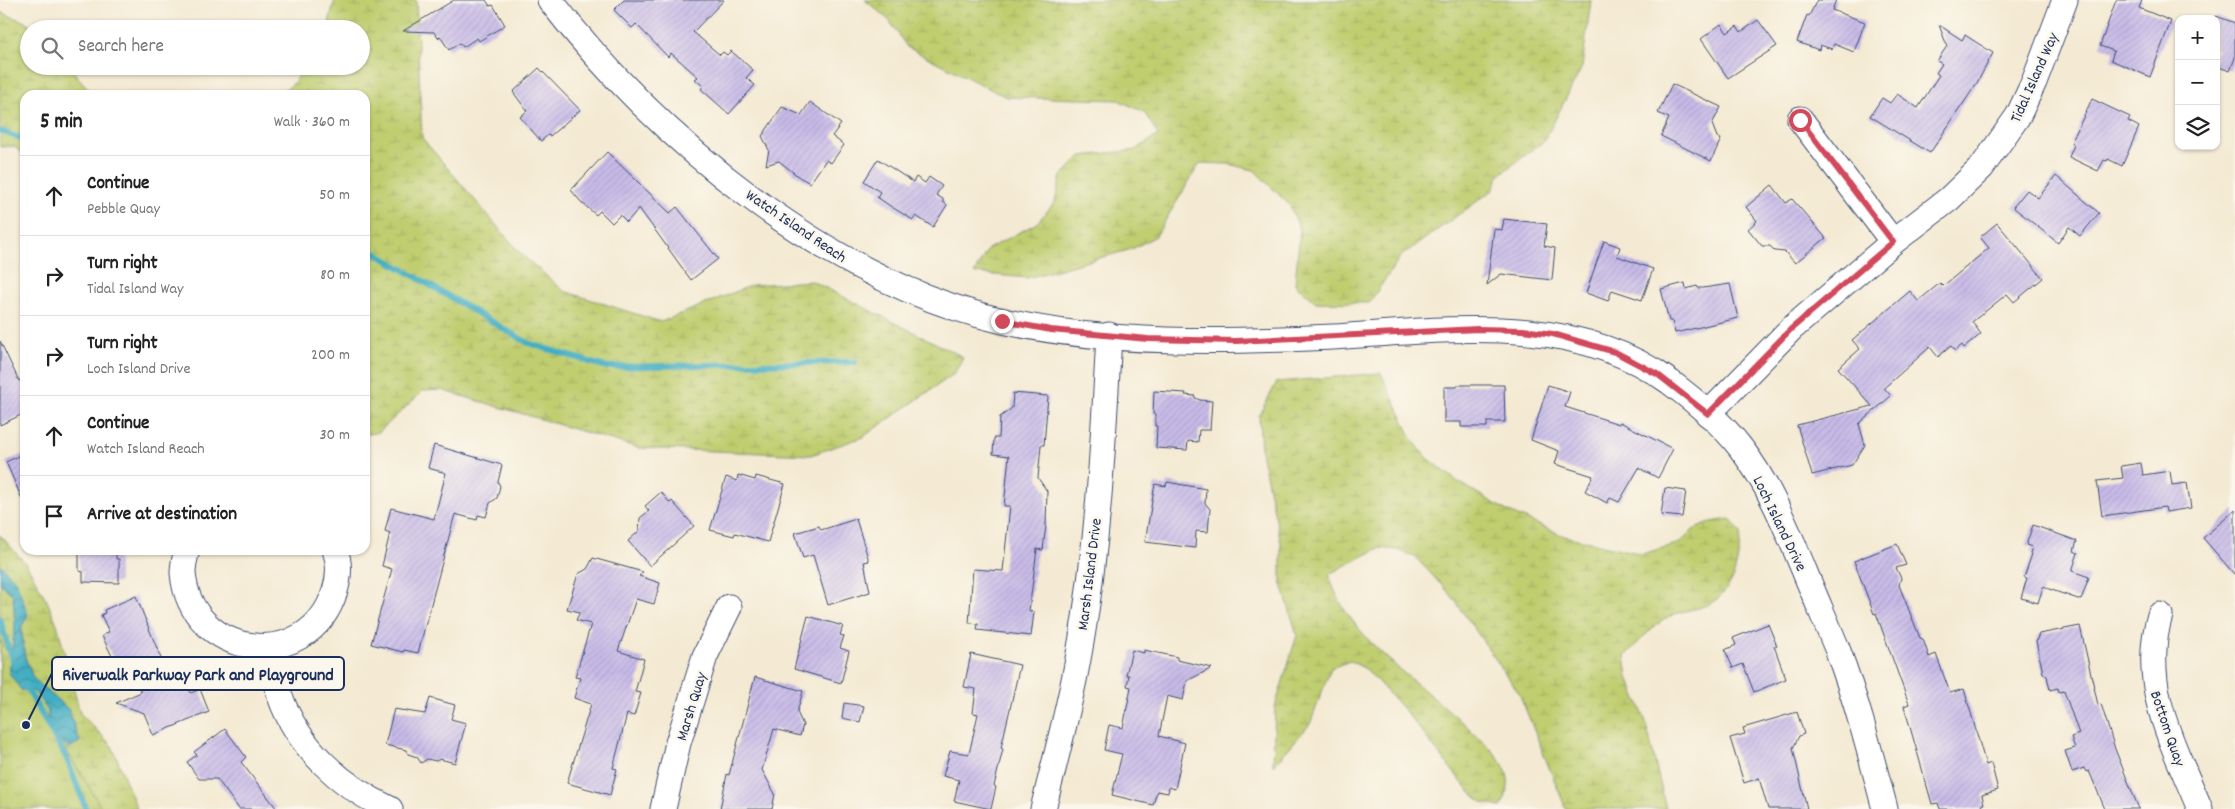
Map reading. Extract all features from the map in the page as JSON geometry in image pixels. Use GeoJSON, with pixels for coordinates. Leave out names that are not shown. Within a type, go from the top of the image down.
{"type":"FeatureCollection","features":[{"type":"Feature","properties":{"kind":"street","name":"Watch Island Reach"},"geometry":{"type":"LineString","coordinates":[[550,0],[580,39],[668,128],[734,183],[783,220],[834,252],[915,293],[943,304],[1002,321],[1051,330],[1109,335]]}},
{"type":"Feature","properties":{"kind":"street","name":"Tidal Island Way"},"geometry":{"type":"LineString","coordinates":[[1708,414],[1791,329],[1893,242],[1948,199],[1982,167],[2018,116],[2034,82],[2065,0]]}},
{"type":"Feature","properties":{"kind":"street"},"geometry":{"type":"LineString","coordinates":[[1800,120],[1893,242]]}},
{"type":"Feature","properties":{"kind":"street","name":"Loch Island Drive"},"geometry":{"type":"LineString","coordinates":[[1109,335],[1148,339],[1236,341],[1478,329],[1523,330],[1553,334],[1615,352],[1657,374],[1708,414],[1738,444],[1781,514],[1839,654],[1885,809]]}},
{"type":"Feature","properties":{"kind":"street","name":"Marsh Island Drive"},"geometry":{"type":"LineString","coordinates":[[1043,809],[1074,678],[1090,578],[1103,439],[1109,335]]}},
{"type":"Feature","properties":{"kind":"street"},"geometry":{"type":"LineString","coordinates":[[185,555],[183,572],[188,598],[202,620],[222,638],[247,647],[274,647],[297,639],[317,624],[331,604],[338,580],[336,555]]}},
{"type":"Feature","properties":{"kind":"street","name":"Marsh Quay"},"geometry":{"type":"LineString","coordinates":[[663,809],[678,743],[705,656],[728,607]]}},
{"type":"Feature","properties":{"kind":"street","name":"Bottom Quay"},"geometry":{"type":"LineString","coordinates":[[2160,615],[2153,656],[2156,698],[2200,809]]}},
{"type":"Feature","properties":{"kind":"street"},"geometry":{"type":"LineString","coordinates":[[274,647],[276,676],[280,696],[291,721],[310,749],[346,784],[390,809]]}},
{"type":"Feature","properties":{"kind":"green space"},"geometry":{"type":"Polygon","coordinates":[[[335,0],[416,0],[422,138],[520,253],[564,291],[661,322],[752,285],[812,281],[963,357],[954,374],[863,437],[811,455],[639,448],[441,390],[423,391],[379,432],[370,434],[370,90],[284,90],[292,85],[299,75],[370,75],[370,20],[329,20],[335,0]]]}},
{"type":"Feature","properties":{"kind":"green space"},"geometry":{"type":"Polygon","coordinates":[[[865,0],[1591,0],[1582,67],[1544,141],[1499,175],[1493,190],[1401,256],[1369,303],[1316,302],[1295,284],[1300,230],[1290,206],[1254,170],[1228,164],[1200,163],[1156,236],[1132,249],[1027,278],[974,273],[988,249],[1037,223],[1055,202],[1061,176],[1081,156],[1136,150],[1158,135],[1144,112],[1118,100],[1006,97],[907,47],[889,20],[865,0]]]}},
{"type":"Feature","properties":{"kind":"green space"},"geometry":{"type":"Polygon","coordinates":[[[0,12],[20,20],[20,75],[76,75],[90,90],[20,90],[20,151],[14,146],[0,147],[0,12]]]}},
{"type":"Feature","properties":{"kind":"green space"},"geometry":{"type":"Polygon","coordinates":[[[1381,373],[1412,439],[1425,456],[1457,481],[1507,511],[1564,536],[1642,554],[1680,543],[1693,530],[1711,522],[1730,519],[1741,533],[1737,563],[1725,591],[1709,604],[1668,617],[1648,632],[1625,656],[1628,677],[1645,719],[1666,809],[1566,809],[1519,693],[1451,595],[1415,557],[1398,550],[1379,548],[1329,574],[1338,598],[1352,620],[1390,661],[1455,716],[1496,755],[1506,771],[1508,780],[1507,794],[1501,807],[1483,803],[1468,790],[1406,712],[1366,669],[1350,661],[1331,668],[1310,724],[1273,766],[1275,707],[1297,635],[1281,581],[1281,543],[1261,452],[1259,415],[1277,382],[1381,373]]]}},
{"type":"Feature","properties":{"kind":"green space"},"geometry":{"type":"Polygon","coordinates":[[[0,535],[27,565],[47,601],[57,624],[80,713],[112,746],[137,809],[52,809],[0,717],[0,583],[13,595],[15,626],[9,673],[34,691],[48,711],[48,729],[69,710],[33,678],[25,657],[17,583],[0,564],[0,535]]]}},
{"type":"Feature","properties":{"kind":"green space"},"geometry":{"type":"Polygon","coordinates":[[[0,640],[102,809],[0,809],[0,640]]]}},
{"type":"Feature","properties":{"kind":"water"},"geometry":{"type":"Polygon","coordinates":[[[0,564],[17,583],[28,615],[21,628],[25,657],[33,678],[69,710],[80,742],[69,748],[48,729],[48,711],[34,691],[21,690],[9,673],[15,626],[13,595],[0,583],[0,564]]]}},
{"type":"Feature","properties":{"kind":"building"},"geometry":{"type":"Polygon","coordinates":[[[454,0],[486,0],[490,6],[493,5],[505,25],[479,41],[477,38],[463,47],[460,43],[449,50],[440,36],[438,38],[434,32],[403,31],[454,0]]]}},
{"type":"Feature","properties":{"kind":"building"},"geometry":{"type":"Polygon","coordinates":[[[624,0],[724,0],[693,32],[720,55],[723,52],[727,55],[731,51],[753,70],[746,78],[755,85],[729,114],[701,89],[703,86],[695,79],[698,77],[671,53],[668,57],[636,24],[632,28],[614,10],[624,0]]]}},
{"type":"Feature","properties":{"kind":"building"},"geometry":{"type":"Polygon","coordinates":[[[1817,0],[1836,0],[1832,10],[1865,22],[1854,52],[1834,44],[1832,49],[1820,45],[1819,50],[1797,42],[1807,15],[1809,16],[1817,0]]]}},
{"type":"Feature","properties":{"kind":"building"},"geometry":{"type":"Polygon","coordinates":[[[2116,0],[2142,0],[2139,8],[2171,21],[2150,77],[2111,60],[2114,51],[2100,46],[2116,0]]]}},
{"type":"Feature","properties":{"kind":"building"},"geometry":{"type":"Polygon","coordinates":[[[2220,17],[2235,23],[2235,58],[2230,71],[2220,67],[2220,17]]]}},
{"type":"Feature","properties":{"kind":"building"},"geometry":{"type":"Polygon","coordinates":[[[1758,20],[1777,46],[1728,78],[1701,39],[1721,24],[1727,33],[1737,26],[1741,32],[1758,20]]]}},
{"type":"Feature","properties":{"kind":"building"},"geometry":{"type":"Polygon","coordinates":[[[1939,25],[1962,40],[1965,35],[1993,53],[1977,83],[1930,153],[1870,116],[1882,98],[1890,103],[1897,94],[1918,108],[1939,75],[1936,73],[1942,64],[1937,61],[1947,46],[1939,25]]]}},
{"type":"Feature","properties":{"kind":"building"},"geometry":{"type":"Polygon","coordinates":[[[539,68],[580,110],[550,136],[548,135],[541,141],[520,117],[527,111],[513,92],[539,68]]]}},
{"type":"Feature","properties":{"kind":"building"},"geometry":{"type":"Polygon","coordinates":[[[1672,84],[1721,107],[1712,124],[1717,137],[1721,139],[1711,161],[1661,136],[1669,118],[1658,113],[1672,84]]]}},
{"type":"Feature","properties":{"kind":"building"},"geometry":{"type":"Polygon","coordinates":[[[2092,99],[2130,117],[2128,121],[2139,127],[2122,166],[2108,159],[2107,161],[2104,160],[2098,171],[2069,157],[2074,145],[2071,143],[2092,99]]]}},
{"type":"Feature","properties":{"kind":"building"},"geometry":{"type":"Polygon","coordinates":[[[810,102],[841,124],[832,136],[844,145],[831,163],[826,160],[810,183],[779,161],[766,165],[769,150],[762,136],[782,107],[801,115],[810,102]]]}},
{"type":"Feature","properties":{"kind":"building"},"geometry":{"type":"Polygon","coordinates":[[[607,152],[670,213],[677,207],[718,259],[691,280],[639,208],[627,222],[620,215],[612,223],[600,211],[596,215],[581,202],[571,190],[607,152]]]}},
{"type":"Feature","properties":{"kind":"building"},"geometry":{"type":"Polygon","coordinates":[[[878,159],[913,182],[916,177],[925,183],[929,177],[942,186],[936,195],[943,199],[943,202],[947,205],[933,227],[916,216],[913,220],[890,206],[877,197],[880,192],[864,181],[878,159]]]}},
{"type":"Feature","properties":{"kind":"building"},"geometry":{"type":"Polygon","coordinates":[[[2056,176],[2099,213],[2080,236],[2069,227],[2058,243],[2013,207],[2027,190],[2038,198],[2056,176]]]}},
{"type":"Feature","properties":{"kind":"building"},"geometry":{"type":"Polygon","coordinates":[[[1772,185],[1786,203],[1792,199],[1826,238],[1795,263],[1785,252],[1775,251],[1770,246],[1762,246],[1748,229],[1757,221],[1746,207],[1772,185]]]}},
{"type":"Feature","properties":{"kind":"building"},"geometry":{"type":"Polygon","coordinates":[[[1504,219],[1547,224],[1544,246],[1555,248],[1552,280],[1501,274],[1487,285],[1494,229],[1502,230],[1504,219]]]}},
{"type":"Feature","properties":{"kind":"building"},"geometry":{"type":"Polygon","coordinates":[[[1997,223],[2043,278],[2014,302],[2007,294],[1972,322],[1981,334],[1964,348],[1962,345],[1955,351],[1951,346],[1938,357],[1930,347],[1884,388],[1891,396],[1859,424],[1865,445],[1852,465],[1812,475],[1797,425],[1872,406],[1838,368],[1860,349],[1852,340],[1910,291],[1918,301],[1940,283],[1943,286],[1989,248],[1980,237],[1997,223]]]}},
{"type":"Feature","properties":{"kind":"building"},"geometry":{"type":"Polygon","coordinates":[[[1604,241],[1620,247],[1617,256],[1653,269],[1642,300],[1612,290],[1608,301],[1586,293],[1604,241]]]}},
{"type":"Feature","properties":{"kind":"building"},"geometry":{"type":"Polygon","coordinates":[[[1685,283],[1686,289],[1697,286],[1698,288],[1703,288],[1730,284],[1738,318],[1675,333],[1672,321],[1669,321],[1661,289],[1685,283]]]}},
{"type":"Feature","properties":{"kind":"building"},"geometry":{"type":"Polygon","coordinates":[[[0,341],[20,380],[20,415],[0,425],[0,341]]]}},
{"type":"Feature","properties":{"kind":"building"},"geometry":{"type":"Polygon","coordinates":[[[1457,385],[1504,385],[1505,422],[1487,422],[1487,427],[1461,427],[1461,422],[1444,422],[1444,387],[1457,387],[1457,385]]]}},
{"type":"Feature","properties":{"kind":"building"},"geometry":{"type":"Polygon","coordinates":[[[1548,385],[1570,392],[1565,407],[1619,424],[1620,422],[1673,449],[1658,478],[1639,468],[1619,502],[1610,498],[1607,503],[1585,491],[1593,476],[1555,464],[1559,451],[1531,440],[1548,385]]]}},
{"type":"Feature","properties":{"kind":"building"},"geometry":{"type":"Polygon","coordinates":[[[1154,391],[1186,393],[1185,395],[1195,396],[1195,398],[1200,400],[1212,401],[1210,430],[1199,430],[1198,442],[1188,441],[1187,450],[1156,448],[1157,426],[1155,426],[1155,414],[1153,414],[1154,391]]]}},
{"type":"Feature","properties":{"kind":"building"},"geometry":{"type":"Polygon","coordinates":[[[1013,393],[1048,396],[1044,445],[1041,445],[1038,478],[1047,491],[1046,525],[1043,550],[1037,549],[1029,611],[1034,612],[1031,636],[977,630],[978,624],[969,623],[973,569],[1003,571],[1010,506],[1004,506],[1009,456],[993,454],[994,438],[999,438],[1000,417],[1012,408],[1013,393]]]}},
{"type":"Feature","properties":{"kind":"building"},"geometry":{"type":"Polygon","coordinates":[[[434,445],[502,465],[498,482],[500,486],[497,498],[490,503],[486,517],[478,515],[477,520],[455,514],[418,653],[404,650],[403,652],[371,644],[392,569],[382,566],[390,533],[385,531],[391,508],[434,519],[446,473],[428,468],[434,445]]]}},
{"type":"Feature","properties":{"kind":"building"},"geometry":{"type":"Polygon","coordinates":[[[20,455],[20,494],[6,462],[20,455]]]}},
{"type":"Feature","properties":{"kind":"building"},"geometry":{"type":"Polygon","coordinates":[[[2141,463],[2143,475],[2170,471],[2172,485],[2187,483],[2191,508],[2166,512],[2165,507],[2102,516],[2097,481],[2123,478],[2121,466],[2141,463]]]}},
{"type":"Feature","properties":{"kind":"building"},"geometry":{"type":"Polygon","coordinates":[[[738,475],[755,480],[756,476],[785,484],[768,542],[735,533],[734,536],[710,530],[726,477],[737,481],[738,475]]]}},
{"type":"Feature","properties":{"kind":"building"},"geometry":{"type":"Polygon","coordinates":[[[1167,482],[1206,489],[1205,503],[1210,509],[1208,532],[1196,531],[1195,548],[1145,542],[1155,484],[1166,486],[1167,482]]]}},
{"type":"Feature","properties":{"kind":"building"},"geometry":{"type":"Polygon","coordinates":[[[1665,488],[1686,491],[1682,517],[1661,515],[1665,488]]]}},
{"type":"Feature","properties":{"kind":"building"},"geometry":{"type":"Polygon","coordinates":[[[661,492],[670,503],[672,501],[694,526],[650,566],[628,541],[639,531],[640,518],[649,511],[645,506],[661,492]]]}},
{"type":"Feature","properties":{"kind":"building"},"geometry":{"type":"Polygon","coordinates":[[[2235,510],[2235,575],[2203,538],[2235,510]]]}},
{"type":"Feature","properties":{"kind":"building"},"geometry":{"type":"Polygon","coordinates":[[[856,519],[869,561],[864,562],[870,592],[828,605],[813,555],[803,558],[795,533],[819,526],[821,530],[856,519]]]}},
{"type":"Feature","properties":{"kind":"building"},"geometry":{"type":"Polygon","coordinates":[[[2033,525],[2077,541],[2074,551],[2078,553],[2072,571],[2089,577],[2081,600],[2043,587],[2038,603],[2021,598],[2027,578],[2024,577],[2032,554],[2030,553],[2032,547],[2026,545],[2033,525]]]}},
{"type":"Feature","properties":{"kind":"building"},"geometry":{"type":"Polygon","coordinates":[[[1897,544],[1906,565],[1896,568],[1901,578],[1899,585],[1920,638],[1923,639],[1929,657],[1936,654],[1950,693],[1964,689],[1986,765],[1991,763],[1998,790],[1982,795],[1983,809],[1940,809],[1938,803],[1932,804],[1904,706],[1909,704],[1876,613],[1874,614],[1854,561],[1897,544]]]}},
{"type":"Feature","properties":{"kind":"building"},"geometry":{"type":"Polygon","coordinates":[[[79,555],[116,555],[116,559],[119,559],[119,583],[83,582],[83,572],[79,571],[79,555]]]}},
{"type":"Feature","properties":{"kind":"building"},"geometry":{"type":"Polygon","coordinates":[[[593,558],[643,572],[639,576],[660,583],[654,604],[636,599],[618,651],[644,659],[635,692],[641,693],[634,716],[627,714],[613,768],[617,769],[610,795],[567,783],[591,704],[574,698],[580,678],[575,677],[591,624],[576,620],[580,612],[567,609],[578,574],[587,569],[593,558]]]}},
{"type":"Feature","properties":{"kind":"building"},"geometry":{"type":"Polygon","coordinates":[[[136,596],[164,666],[178,661],[191,693],[200,689],[209,712],[153,735],[144,713],[116,703],[141,692],[128,663],[118,668],[102,636],[109,632],[101,615],[105,613],[104,610],[136,596]]]}},
{"type":"Feature","properties":{"kind":"building"},"geometry":{"type":"Polygon","coordinates":[[[808,616],[843,626],[840,635],[844,636],[840,648],[849,651],[841,683],[794,669],[808,616]]]}},
{"type":"Feature","properties":{"kind":"building"},"geometry":{"type":"Polygon","coordinates":[[[1768,624],[1777,646],[1774,646],[1786,679],[1754,692],[1743,664],[1733,668],[1725,650],[1736,645],[1733,638],[1768,624]]]}},
{"type":"Feature","properties":{"kind":"building"},"geometry":{"type":"Polygon","coordinates":[[[2080,626],[2098,705],[2101,704],[2115,749],[2139,809],[2105,809],[2089,771],[2086,772],[2084,768],[2072,772],[2065,751],[2075,748],[2071,737],[2079,734],[2064,691],[2059,692],[2058,688],[2050,690],[2047,676],[2043,673],[2036,641],[2039,634],[2080,626]]]}},
{"type":"Feature","properties":{"kind":"building"},"geometry":{"type":"Polygon","coordinates":[[[1132,650],[1144,653],[1144,650],[1177,657],[1177,660],[1212,668],[1187,681],[1183,700],[1167,696],[1159,736],[1185,743],[1175,789],[1169,787],[1168,793],[1157,791],[1153,805],[1112,795],[1122,754],[1104,750],[1109,725],[1123,728],[1131,687],[1127,686],[1129,675],[1126,675],[1132,650]]]}},
{"type":"Feature","properties":{"kind":"building"},"geometry":{"type":"Polygon","coordinates":[[[971,654],[1020,665],[1001,748],[1003,749],[994,786],[996,787],[991,809],[954,801],[959,780],[943,776],[950,751],[969,754],[978,714],[973,713],[976,689],[964,687],[971,654]]]}},
{"type":"Feature","properties":{"kind":"building"},"geometry":{"type":"Polygon","coordinates":[[[755,677],[803,691],[797,712],[803,725],[800,736],[774,729],[762,770],[775,794],[772,809],[720,809],[727,774],[729,775],[755,677]]]}},
{"type":"Feature","properties":{"kind":"building"},"geometry":{"type":"Polygon","coordinates":[[[430,698],[455,705],[451,719],[466,723],[455,763],[440,759],[436,761],[427,759],[421,763],[417,757],[408,754],[406,750],[385,745],[394,709],[425,714],[430,698]]]}},
{"type":"Feature","properties":{"kind":"building"},"geometry":{"type":"Polygon","coordinates":[[[844,703],[864,706],[860,722],[842,718],[844,703]]]}},
{"type":"Feature","properties":{"kind":"building"},"geometry":{"type":"Polygon","coordinates":[[[1797,712],[1804,734],[1799,736],[1793,748],[1807,809],[1768,809],[1759,778],[1744,783],[1730,738],[1745,734],[1743,728],[1797,712]]]}},
{"type":"Feature","properties":{"kind":"building"},"geometry":{"type":"Polygon","coordinates":[[[225,729],[246,757],[241,762],[277,809],[239,809],[217,779],[199,779],[187,762],[197,755],[194,752],[225,729]]]}},
{"type":"Feature","properties":{"kind":"waterway"},"geometry":{"type":"LineString","coordinates":[[0,131],[20,138]]}},
{"type":"Feature","properties":{"kind":"waterway"},"geometry":{"type":"LineString","coordinates":[[370,250],[528,343],[606,367],[855,362]]}},
{"type":"Feature","properties":{"kind":"waterway"},"geometry":{"type":"LineString","coordinates":[[0,619],[13,663]]}},
{"type":"Feature","properties":{"kind":"waterway"},"geometry":{"type":"LineString","coordinates":[[25,685],[67,759],[86,809]]}},
{"type":"Feature","properties":{"kind":"place","name":"Riverwalk Parkway Park and Playground"},"geometry":{"type":"Point","coordinates":[26,725]}},
{"type":"Feature","properties":{"kind":"route"},"geometry":{"type":"LineString","coordinates":[[1002,321],[1051,330],[1148,339],[1236,341],[1478,329],[1523,330],[1553,334],[1615,352],[1670,382],[1708,414],[1791,329],[1893,242],[1800,120]]}}]}
